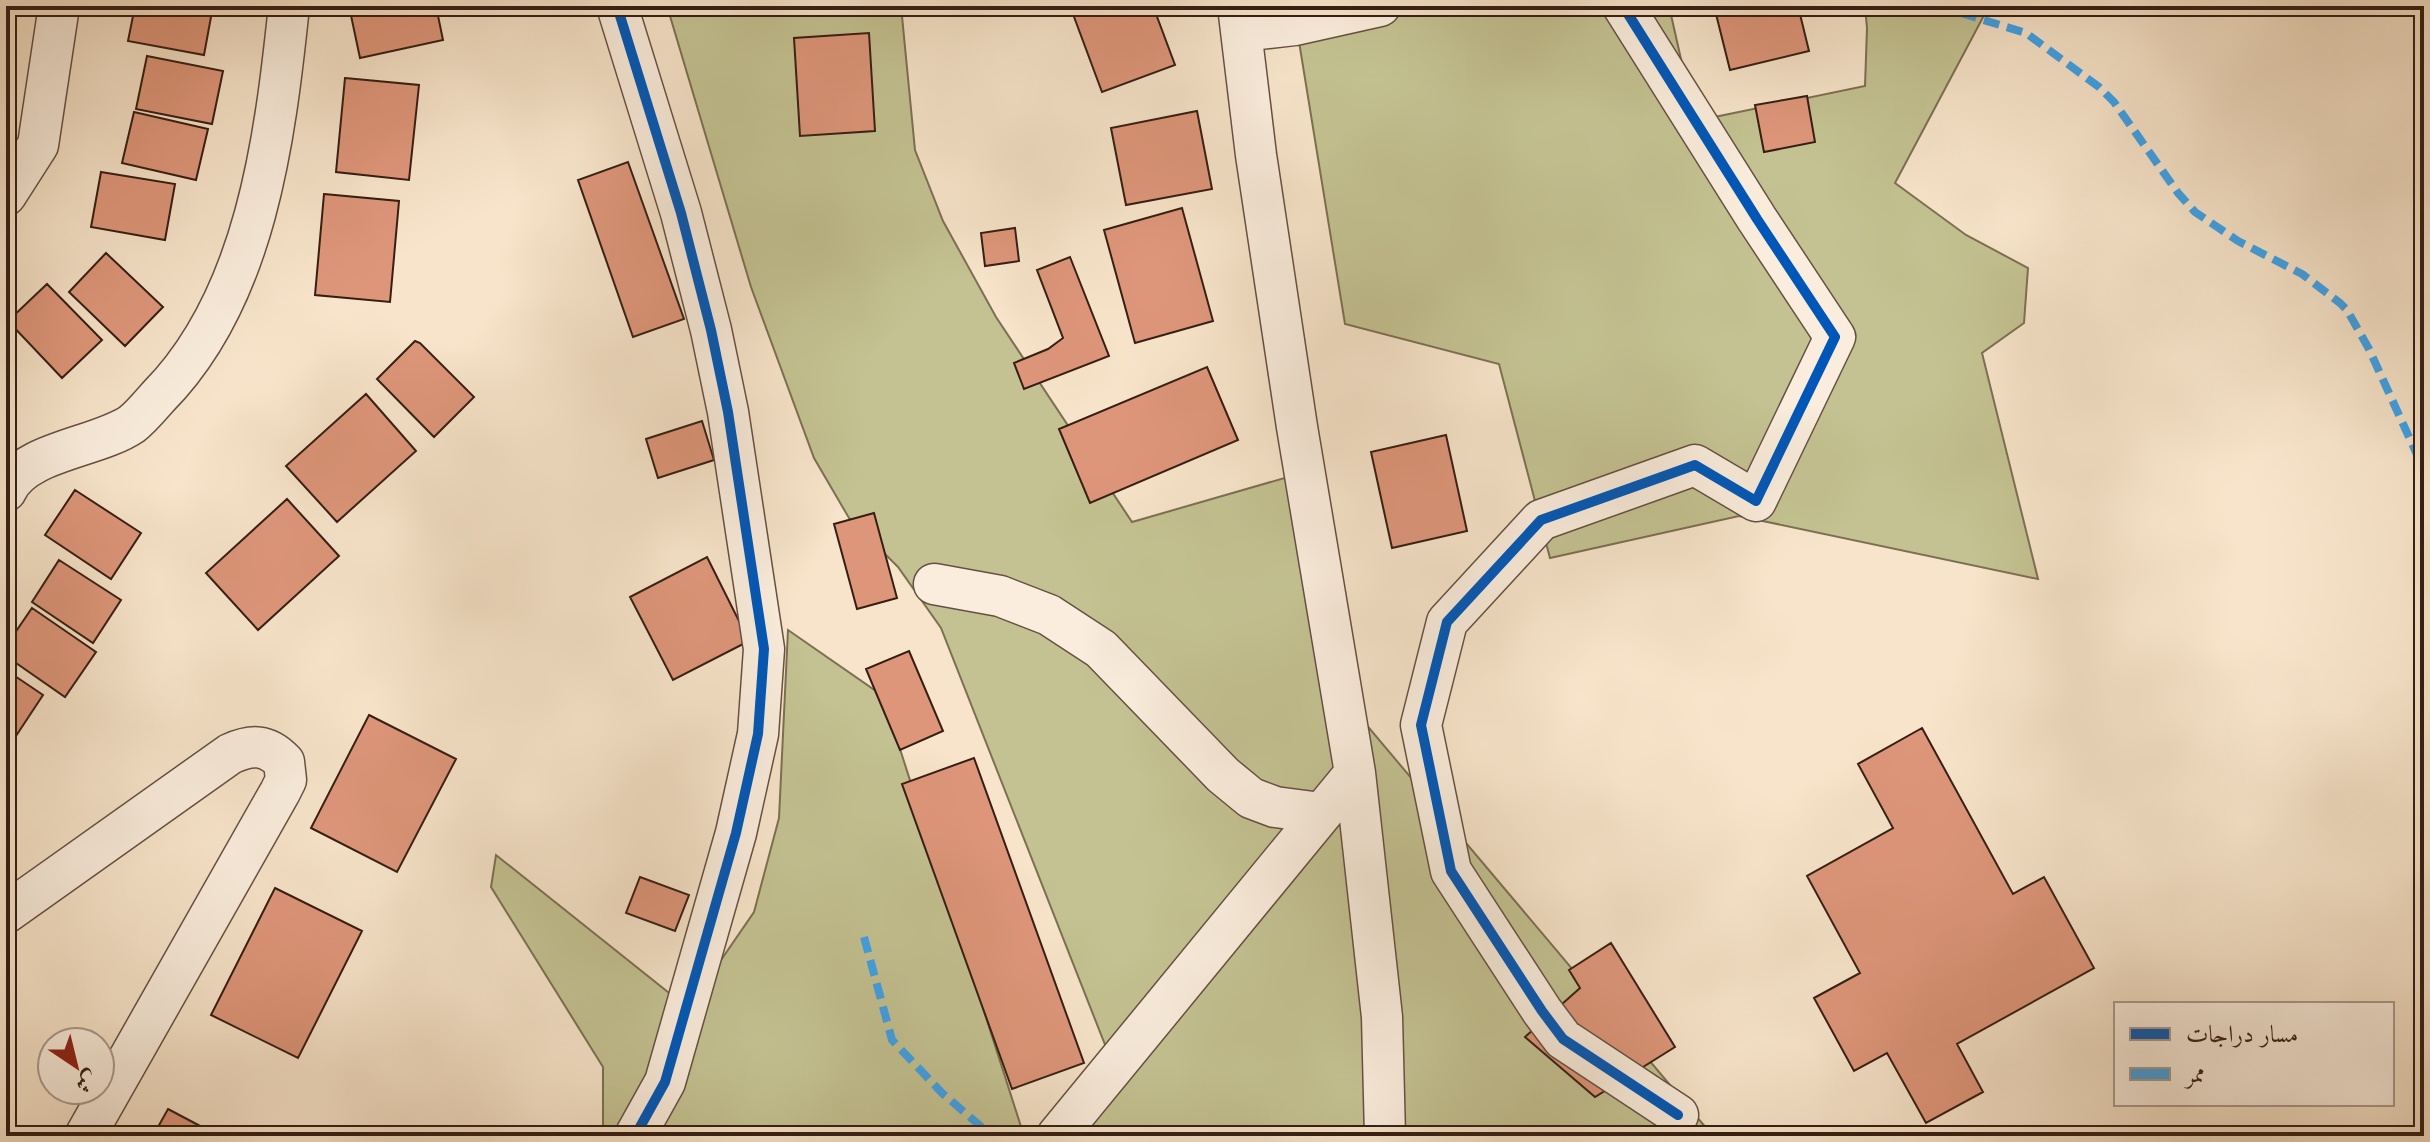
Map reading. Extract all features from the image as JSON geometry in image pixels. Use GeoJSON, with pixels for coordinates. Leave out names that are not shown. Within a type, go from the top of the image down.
{"type":"FeatureCollection","features":[{"type":"Feature","properties":{"kind":"street"},"geometry":{"type":"LineString","coordinates":[[6,195],[38,145],[59,6]]}},
{"type":"Feature","properties":{"kind":"street"},"geometry":{"type":"LineString","coordinates":[[7,483],[27,466],[132,424],[176,378],[217,316],[244,253],[264,171],[281,81],[289,6]]}},
{"type":"Feature","properties":{"kind":"street"},"geometry":{"type":"LineString","coordinates":[[617,6],[681,213],[711,330],[728,412],[764,649],[758,734],[736,833],[665,1082],[635,1136]]}},
{"type":"Feature","properties":{"kind":"street"},"geometry":{"type":"LineString","coordinates":[[1380,6],[1295,25],[1239,18],[1256,155],[1297,427],[1355,773],[1382,1017],[1385,1136]]}},
{"type":"Feature","properties":{"kind":"street"},"geometry":{"type":"LineString","coordinates":[[1623,6],[1835,337],[1756,501],[1695,465],[1541,520],[1447,622],[1421,725],[1451,871],[1542,1011],[1563,1039],[1678,1115]]}},
{"type":"Feature","properties":{"kind":"street"},"geometry":{"type":"LineString","coordinates":[[934,584],[1000,596],[1049,615],[1101,649],[1223,775],[1251,798],[1275,807],[1321,813]]}},
{"type":"Feature","properties":{"kind":"street"},"geometry":{"type":"LineString","coordinates":[[6,913],[230,754],[258,746],[273,750],[284,762],[286,780],[280,792],[85,1136]]}},
{"type":"Feature","properties":{"kind":"street"},"geometry":{"type":"LineString","coordinates":[[1057,1136],[1355,773]]}},
{"type":"Feature","properties":{"kind":"shaded area"},"geometry":{"type":"Polygon","coordinates":[[[667,6],[901,6],[915,150],[943,221],[996,317],[1132,522],[1302,473],[1364,722],[1713,1136],[1032,1136],[1113,1065],[941,628],[898,567],[849,518],[814,458],[751,287],[667,6]]]}},
{"type":"Feature","properties":{"kind":"shaded area"},"geometry":{"type":"Polygon","coordinates":[[[1406,6],[1669,6],[1695,121],[1865,86],[1865,6],[1989,6],[1895,183],[1966,235],[2028,268],[2024,323],[1982,353],[2038,579],[1739,516],[1550,558],[1499,364],[1345,324],[1294,11],[1406,6]]]}},
{"type":"Feature","properties":{"kind":"shaded area"},"geometry":{"type":"Polygon","coordinates":[[[788,630],[883,696],[1024,1136],[603,1136],[603,1067],[491,887],[496,855],[688,1008],[754,912],[779,818],[788,630]]]}},
{"type":"Feature","properties":{"kind":"building"},"geometry":{"type":"Polygon","coordinates":[[[135,6],[213,6],[204,55],[128,41],[135,6]]]}},
{"type":"Feature","properties":{"kind":"building"},"geometry":{"type":"Polygon","coordinates":[[[349,6],[436,6],[443,40],[360,58],[349,6]]]}},
{"type":"Feature","properties":{"kind":"building"},"geometry":{"type":"Polygon","coordinates":[[[1070,6],[1153,6],[1175,65],[1102,92],[1070,6]]]}},
{"type":"Feature","properties":{"kind":"building"},"geometry":{"type":"Polygon","coordinates":[[[1714,6],[1798,6],[1809,51],[1730,70],[1714,6]]]}},
{"type":"Feature","properties":{"kind":"building"},"geometry":{"type":"Polygon","coordinates":[[[869,33],[875,131],[800,136],[794,38],[869,33]]]}},
{"type":"Feature","properties":{"kind":"building"},"geometry":{"type":"Polygon","coordinates":[[[147,56],[223,71],[212,124],[136,109],[147,56]]]}},
{"type":"Feature","properties":{"kind":"building"},"geometry":{"type":"Polygon","coordinates":[[[345,78],[419,85],[409,180],[336,172],[345,78]]]}},
{"type":"Feature","properties":{"kind":"building"},"geometry":{"type":"Polygon","coordinates":[[[1807,96],[1815,142],[1764,152],[1755,105],[1807,96]]]}},
{"type":"Feature","properties":{"kind":"building"},"geometry":{"type":"Polygon","coordinates":[[[1197,111],[1212,189],[1126,205],[1111,128],[1197,111]]]}},
{"type":"Feature","properties":{"kind":"building"},"geometry":{"type":"Polygon","coordinates":[[[134,112],[208,129],[196,180],[122,163],[134,112]]]}},
{"type":"Feature","properties":{"kind":"building"},"geometry":{"type":"Polygon","coordinates":[[[628,162],[684,319],[633,337],[578,180],[628,162]]]}},
{"type":"Feature","properties":{"kind":"building"},"geometry":{"type":"Polygon","coordinates":[[[101,172],[175,184],[165,240],[91,227],[101,172]]]}},
{"type":"Feature","properties":{"kind":"building"},"geometry":{"type":"Polygon","coordinates":[[[324,194],[399,201],[390,302],[315,295],[324,194]]]}},
{"type":"Feature","properties":{"kind":"building"},"geometry":{"type":"Polygon","coordinates":[[[1182,208],[1213,321],[1135,343],[1104,230],[1182,208]]]}},
{"type":"Feature","properties":{"kind":"building"},"geometry":{"type":"Polygon","coordinates":[[[1015,228],[1019,261],[985,266],[981,233],[1015,228]]]}},
{"type":"Feature","properties":{"kind":"building"},"geometry":{"type":"Polygon","coordinates":[[[106,253],[163,307],[125,346],[69,292],[106,253]]]}},
{"type":"Feature","properties":{"kind":"building"},"geometry":{"type":"Polygon","coordinates":[[[1070,257],[1109,356],[1024,389],[1014,363],[1048,349],[1063,338],[1037,270],[1070,257]]]}},
{"type":"Feature","properties":{"kind":"building"},"geometry":{"type":"Polygon","coordinates":[[[47,284],[102,340],[62,378],[8,321],[47,284]]]}},
{"type":"Feature","properties":{"kind":"building"},"geometry":{"type":"Polygon","coordinates":[[[415,341],[474,397],[434,437],[377,379],[415,341]]]}},
{"type":"Feature","properties":{"kind":"building"},"geometry":{"type":"Polygon","coordinates":[[[1207,367],[1238,440],[1090,503],[1059,429],[1207,367]]]}},
{"type":"Feature","properties":{"kind":"building"},"geometry":{"type":"Polygon","coordinates":[[[366,394],[416,451],[337,522],[286,466],[366,394]]]}},
{"type":"Feature","properties":{"kind":"building"},"geometry":{"type":"Polygon","coordinates":[[[702,421],[714,460],[658,478],[646,439],[702,421]]]}},
{"type":"Feature","properties":{"kind":"building"},"geometry":{"type":"Polygon","coordinates":[[[1446,435],[1467,531],[1392,548],[1371,452],[1446,435]]]}},
{"type":"Feature","properties":{"kind":"building"},"geometry":{"type":"Polygon","coordinates":[[[75,490],[141,533],[111,579],[45,535],[75,490]]]}},
{"type":"Feature","properties":{"kind":"building"},"geometry":{"type":"Polygon","coordinates":[[[287,499],[339,556],[258,630],[206,573],[287,499]]]}},
{"type":"Feature","properties":{"kind":"building"},"geometry":{"type":"Polygon","coordinates":[[[874,513],[897,598],[857,609],[834,524],[874,513]]]}},
{"type":"Feature","properties":{"kind":"building"},"geometry":{"type":"Polygon","coordinates":[[[707,557],[749,641],[673,680],[630,597],[707,557]]]}},
{"type":"Feature","properties":{"kind":"building"},"geometry":{"type":"Polygon","coordinates":[[[59,560],[121,600],[93,643],[32,602],[59,560]]]}},
{"type":"Feature","properties":{"kind":"building"},"geometry":{"type":"Polygon","coordinates":[[[32,608],[96,652],[65,697],[6,656],[6,646],[32,608]]]}},
{"type":"Feature","properties":{"kind":"building"},"geometry":{"type":"Polygon","coordinates":[[[909,651],[943,731],[900,750],[866,669],[909,651]]]}},
{"type":"Feature","properties":{"kind":"building"},"geometry":{"type":"Polygon","coordinates":[[[6,670],[43,695],[12,742],[6,739],[6,670]]]}},
{"type":"Feature","properties":{"kind":"building"},"geometry":{"type":"Polygon","coordinates":[[[369,715],[456,759],[397,872],[311,828],[369,715]]]}},
{"type":"Feature","properties":{"kind":"building"},"geometry":{"type":"Polygon","coordinates":[[[1922,728],[2013,894],[2044,877],[2094,968],[1957,1044],[1983,1092],[1926,1123],[1887,1053],[1854,1071],[1814,998],[1860,973],[1807,876],[1893,828],[1858,764],[1922,728]]]}},
{"type":"Feature","properties":{"kind":"building"},"geometry":{"type":"Polygon","coordinates":[[[974,758],[1084,1063],[1012,1089],[902,784],[974,758]]]}},
{"type":"Feature","properties":{"kind":"building"},"geometry":{"type":"Polygon","coordinates":[[[640,877],[689,895],[675,931],[626,913],[640,877]]]}},
{"type":"Feature","properties":{"kind":"building"},"geometry":{"type":"Polygon","coordinates":[[[275,888],[362,931],[298,1058],[211,1015],[275,888]]]}},
{"type":"Feature","properties":{"kind":"building"},"geometry":{"type":"Polygon","coordinates":[[[1611,943],[1675,1047],[1595,1097],[1525,1037],[1580,988],[1569,970],[1611,943]]]}},
{"type":"Feature","properties":{"kind":"building"},"geometry":{"type":"Polygon","coordinates":[[[168,1109],[219,1136],[153,1136],[168,1109]]]}},
{"type":"Feature","properties":{"kind":"marked path"},"geometry":{"type":"LineString","coordinates":[[1938,6],[2026,33],[2099,87],[2114,102],[2178,193],[2195,212],[2238,241],[2302,274],[2340,303],[2369,349],[2424,470]]}},
{"type":"Feature","properties":{"kind":"marked path"},"geometry":{"type":"LineString","coordinates":[[864,937],[892,1040],[942,1093],[992,1136]]}},
{"type":"Feature","properties":{"kind":"cycle path"},"geometry":{"type":"LineString","coordinates":[[617,6],[681,213],[711,330],[728,412],[764,649],[758,734],[736,833],[665,1082],[635,1136]]}},
{"type":"Feature","properties":{"kind":"cycle path"},"geometry":{"type":"LineString","coordinates":[[1623,6],[1835,337],[1756,501],[1695,465],[1541,520],[1447,622],[1421,725],[1451,871],[1542,1011],[1563,1039],[1678,1115]]}}]}
